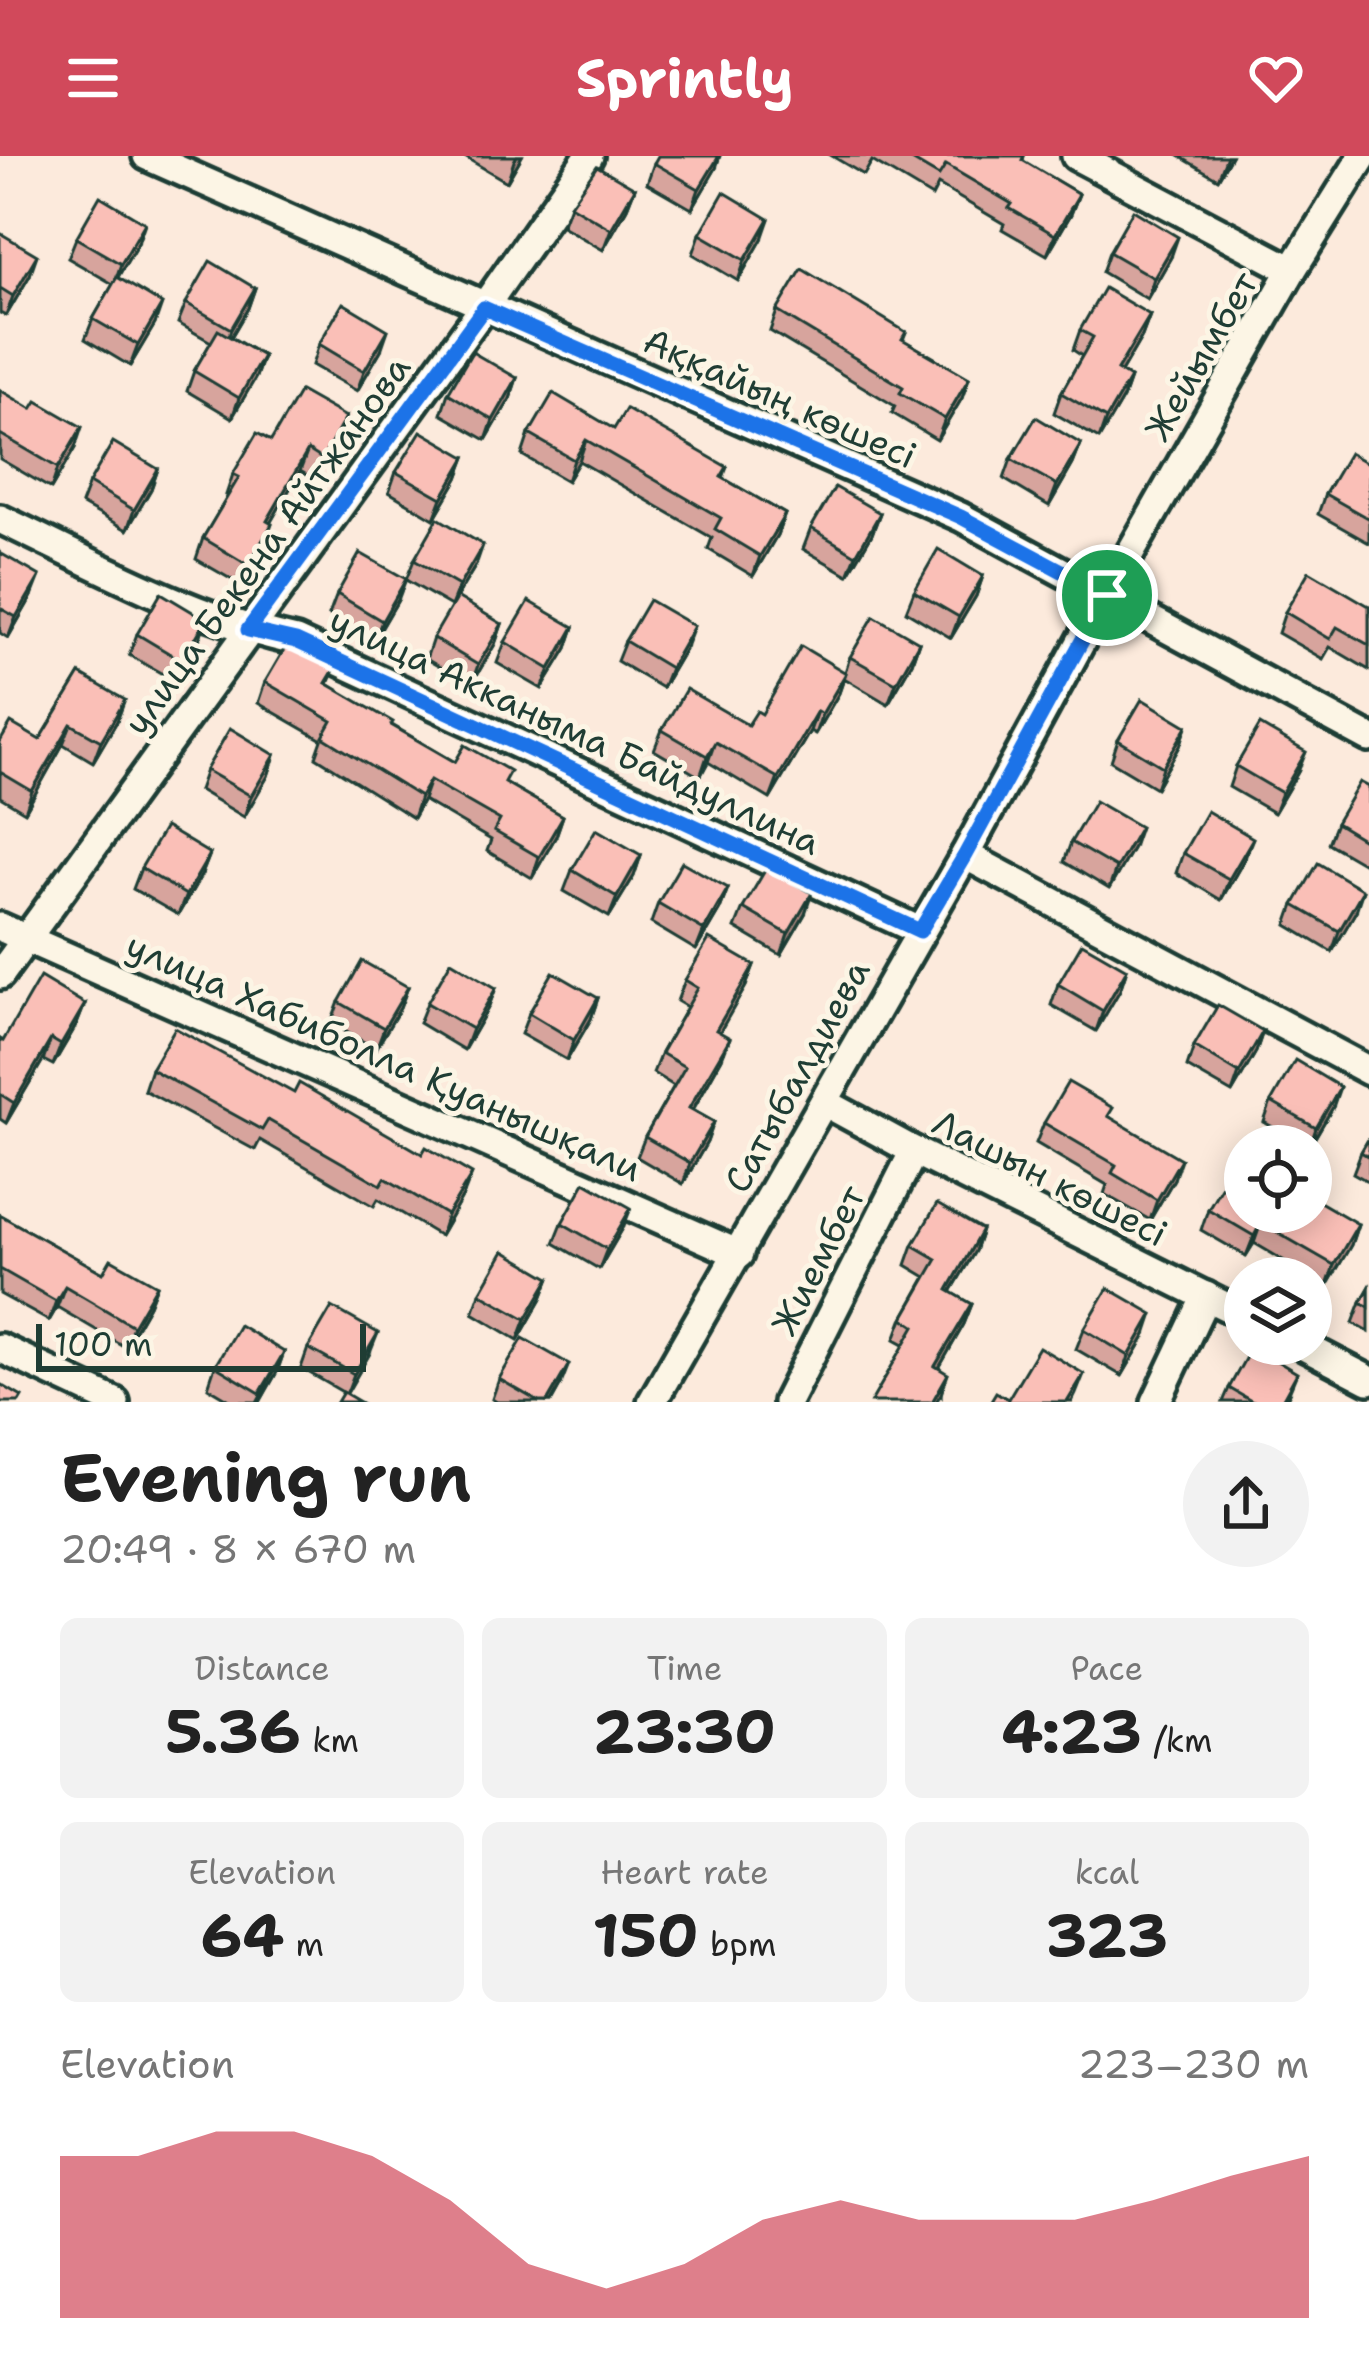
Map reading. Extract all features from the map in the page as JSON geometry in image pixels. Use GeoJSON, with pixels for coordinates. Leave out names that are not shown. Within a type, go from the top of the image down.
{"type":"FeatureCollection","features":[{"type":"Feature","properties":{"kind":"street","name":"Аққайың көшесі"},"geometry":{"type":"LineString","coordinates":[[147,156],[961,517],[1369,738]]}},
{"type":"Feature","properties":{"kind":"street","name":"улица Бекена Айтжанова"},"geometry":{"type":"LineString","coordinates":[[0,974],[484,308],[589,156]]}},
{"type":"Feature","properties":{"kind":"street"},"geometry":{"type":"LineString","coordinates":[[1076,156],[1292,270]]}},
{"type":"Feature","properties":{"kind":"street","name":"Жейымбет"},"geometry":{"type":"LineString","coordinates":[[1107,595],[1292,270],[1363,156]]}},
{"type":"Feature","properties":{"kind":"street","name":"улица Акканыма Байдуллина"},"geometry":{"type":"LineString","coordinates":[[0,520],[200,613],[296,641],[920,931]]}},
{"type":"Feature","properties":{"kind":"street","name":"Сатыбалдиева"},"geometry":{"type":"LineString","coordinates":[[652,1402],[965,855],[1107,595]]}},
{"type":"Feature","properties":{"kind":"street"},"geometry":{"type":"LineString","coordinates":[[965,855],[1369,1071]]}},
{"type":"Feature","properties":{"kind":"street","name":"улица Хабиболла Қуанышқали"},"geometry":{"type":"LineString","coordinates":[[0,927],[739,1254]]}},
{"type":"Feature","properties":{"kind":"street","name":"Лашын көшесі"},"geometry":{"type":"LineString","coordinates":[[824,1102],[1224,1305]]}},
{"type":"Feature","properties":{"kind":"street","name":"Жиембет"},"geometry":{"type":"LineString","coordinates":[[787,1402],[914,1151]]}},
{"type":"Feature","properties":{"kind":"street"},"geometry":{"type":"LineString","coordinates":[[1156,1402],[1206,1296]]}},
{"type":"Feature","properties":{"kind":"street"},"geometry":{"type":"LineString","coordinates":[[0,1348],[115,1402]]}},
{"type":"Feature","properties":{"kind":"street"},"geometry":{"type":"LineString","coordinates":[[1332,1361],[1369,1380]]}},
{"type":"Feature","properties":{"kind":"building"},"geometry":{"type":"Polygon","coordinates":[[[658,156],[719,156],[699,189],[654,163],[658,156]]]}},
{"type":"Feature","properties":{"kind":"building"},"geometry":{"type":"Polygon","coordinates":[[[905,156],[1024,156],[1022,160],[1079,194],[1055,235],[946,165],[939,176],[905,156]]]}},
{"type":"Feature","properties":{"kind":"building"},"geometry":{"type":"Polygon","coordinates":[[[597,166],[635,188],[611,229],[570,205],[597,166]]]}},
{"type":"Feature","properties":{"kind":"building"},"geometry":{"type":"Polygon","coordinates":[[[724,192],[769,219],[745,260],[700,234],[724,192]]]}},
{"type":"Feature","properties":{"kind":"building"},"geometry":{"type":"Polygon","coordinates":[[[100,196],[145,223],[121,264],[76,238],[100,196]]]}},
{"type":"Feature","properties":{"kind":"building"},"geometry":{"type":"Polygon","coordinates":[[[1133,210],[1178,237],[1154,278],[1109,252],[1133,210]]]}},
{"type":"Feature","properties":{"kind":"building"},"geometry":{"type":"Polygon","coordinates":[[[0,233],[37,255],[13,296],[0,288],[0,233]]]}},
{"type":"Feature","properties":{"kind":"building"},"geometry":{"type":"Polygon","coordinates":[[[210,261],[255,288],[231,329],[186,303],[210,261]]]}},
{"type":"Feature","properties":{"kind":"building"},"geometry":{"type":"Polygon","coordinates":[[[802,269],[906,332],[902,339],[969,378],[945,419],[900,393],[903,387],[777,311],[802,269]]]}},
{"type":"Feature","properties":{"kind":"building"},"geometry":{"type":"Polygon","coordinates":[[[117,277],[162,304],[138,345],[93,319],[117,277]]]}},
{"type":"Feature","properties":{"kind":"building"},"geometry":{"type":"Polygon","coordinates":[[[1104,288],[1150,315],[1117,370],[1130,378],[1106,419],[1061,393],[1093,337],[1080,330],[1104,288]]]}},
{"type":"Feature","properties":{"kind":"building"},"geometry":{"type":"Polygon","coordinates":[[[343,303],[388,330],[364,371],[319,344],[343,303]]]}},
{"type":"Feature","properties":{"kind":"building"},"geometry":{"type":"Polygon","coordinates":[[[218,330],[263,356],[239,398],[194,371],[218,330]]]}},
{"type":"Feature","properties":{"kind":"building"},"geometry":{"type":"Polygon","coordinates":[[[472,352],[517,378],[493,420],[448,393],[472,352]]]}},
{"type":"Feature","properties":{"kind":"building"},"geometry":{"type":"Polygon","coordinates":[[[0,390],[32,409],[37,401],[82,427],[58,468],[0,434],[0,390]]]}},
{"type":"Feature","properties":{"kind":"building"},"geometry":{"type":"Polygon","coordinates":[[[300,391],[346,417],[322,459],[308,450],[248,565],[203,538],[239,477],[233,474],[257,433],[271,441],[300,391]]]}},
{"type":"Feature","properties":{"kind":"building"},"geometry":{"type":"Polygon","coordinates":[[[553,393],[614,429],[626,409],[727,467],[721,477],[785,514],[760,556],[715,529],[721,518],[586,440],[574,460],[529,434],[553,393]]]}},
{"type":"Feature","properties":{"kind":"building"},"geometry":{"type":"Polygon","coordinates":[[[1036,417],[1081,444],[1057,485],[1011,459],[1036,417]]]}},
{"type":"Feature","properties":{"kind":"building"},"geometry":{"type":"Polygon","coordinates":[[[421,431],[466,457],[442,498],[396,472],[421,431]]]}},
{"type":"Feature","properties":{"kind":"building"},"geometry":{"type":"Polygon","coordinates":[[[113,442],[158,469],[134,510],[89,483],[113,442]]]}},
{"type":"Feature","properties":{"kind":"building"},"geometry":{"type":"Polygon","coordinates":[[[1349,453],[1369,464],[1369,519],[1325,494],[1349,453]]]}},
{"type":"Feature","properties":{"kind":"building"},"geometry":{"type":"Polygon","coordinates":[[[835,487],[880,513],[856,555],[811,528],[835,487]]]}},
{"type":"Feature","properties":{"kind":"building"},"geometry":{"type":"Polygon","coordinates":[[[438,518],[483,545],[459,586],[414,560],[438,518]]]}},
{"type":"Feature","properties":{"kind":"building"},"geometry":{"type":"Polygon","coordinates":[[[938,549],[983,576],[959,617],[914,591],[938,549]]]}},
{"type":"Feature","properties":{"kind":"building"},"geometry":{"type":"Polygon","coordinates":[[[0,553],[40,576],[16,617],[0,608],[0,553]]]}},
{"type":"Feature","properties":{"kind":"building"},"geometry":{"type":"Polygon","coordinates":[[[360,553],[406,579],[382,621],[337,594],[360,553]]]}},
{"type":"Feature","properties":{"kind":"building"},"geometry":{"type":"Polygon","coordinates":[[[1309,571],[1369,606],[1369,645],[1337,627],[1330,639],[1285,612],[1309,571]]]}},
{"type":"Feature","properties":{"kind":"building"},"geometry":{"type":"Polygon","coordinates":[[[161,593],[206,620],[182,661],[137,634],[161,593]]]}},
{"type":"Feature","properties":{"kind":"building"},"geometry":{"type":"Polygon","coordinates":[[[457,597],[502,624],[478,665],[433,638],[457,597]]]}},
{"type":"Feature","properties":{"kind":"building"},"geometry":{"type":"Polygon","coordinates":[[[649,600],[694,626],[670,668],[625,641],[649,600]]]}},
{"type":"Feature","properties":{"kind":"building"},"geometry":{"type":"Polygon","coordinates":[[[529,601],[574,627],[550,669],[505,642],[529,601]]]}},
{"type":"Feature","properties":{"kind":"building"},"geometry":{"type":"Polygon","coordinates":[[[874,616],[919,642],[896,683],[850,657],[874,616]]]}},
{"type":"Feature","properties":{"kind":"building"},"geometry":{"type":"Polygon","coordinates":[[[289,641],[335,668],[326,683],[393,722],[391,725],[455,762],[465,745],[510,771],[504,782],[563,816],[539,857],[494,831],[500,820],[430,780],[420,797],[323,737],[332,721],[265,682],[289,641]]]}},
{"type":"Feature","properties":{"kind":"building"},"geometry":{"type":"Polygon","coordinates":[[[801,646],[846,673],[822,714],[817,711],[778,778],[715,742],[707,756],[662,730],[686,689],[748,725],[757,711],[762,714],[801,646]]]}},
{"type":"Feature","properties":{"kind":"building"},"geometry":{"type":"Polygon","coordinates":[[[80,674],[125,700],[101,741],[71,724],[32,791],[0,772],[0,742],[11,723],[40,740],[80,674]]]}},
{"type":"Feature","properties":{"kind":"building"},"geometry":{"type":"Polygon","coordinates":[[[1142,699],[1187,726],[1163,767],[1118,740],[1142,699]]]}},
{"type":"Feature","properties":{"kind":"building"},"geometry":{"type":"Polygon","coordinates":[[[1260,725],[1306,752],[1282,793],[1236,766],[1260,725]]]}},
{"type":"Feature","properties":{"kind":"building"},"geometry":{"type":"Polygon","coordinates":[[[230,728],[275,755],[251,796],[206,770],[230,728]]]}},
{"type":"Feature","properties":{"kind":"building"},"geometry":{"type":"Polygon","coordinates":[[[1360,782],[1369,787],[1369,843],[1336,823],[1360,782]]]}},
{"type":"Feature","properties":{"kind":"building"},"geometry":{"type":"Polygon","coordinates":[[[1095,801],[1140,827],[1116,868],[1071,842],[1095,801]]]}},
{"type":"Feature","properties":{"kind":"building"},"geometry":{"type":"Polygon","coordinates":[[[1207,811],[1253,838],[1229,879],[1183,853],[1207,811]]]}},
{"type":"Feature","properties":{"kind":"building"},"geometry":{"type":"Polygon","coordinates":[[[165,827],[210,854],[186,895],[141,868],[165,827]]]}},
{"type":"Feature","properties":{"kind":"building"},"geometry":{"type":"Polygon","coordinates":[[[596,829],[641,855],[617,897],[572,870],[596,829]]]}},
{"type":"Feature","properties":{"kind":"building"},"geometry":{"type":"Polygon","coordinates":[[[682,862],[728,888],[704,930],[658,903],[682,862]]]}},
{"type":"Feature","properties":{"kind":"building"},"geometry":{"type":"Polygon","coordinates":[[[1318,863],[1363,890],[1339,931],[1294,905],[1318,863]]]}},
{"type":"Feature","properties":{"kind":"building"},"geometry":{"type":"Polygon","coordinates":[[[767,867],[812,893],[788,934],[743,908],[767,867]]]}},
{"type":"Feature","properties":{"kind":"building"},"geometry":{"type":"Polygon","coordinates":[[[709,939],[754,965],[716,1030],[730,1038],[689,1108],[714,1122],[690,1163],[645,1137],[685,1067],[661,1053],[698,988],[685,980],[709,939]]]}},
{"type":"Feature","properties":{"kind":"building"},"geometry":{"type":"Polygon","coordinates":[[[1082,943],[1127,969],[1103,1011],[1058,984],[1082,943]]]}},
{"type":"Feature","properties":{"kind":"building"},"geometry":{"type":"Polygon","coordinates":[[[362,961],[408,987],[384,1028],[339,1002],[362,961]]]}},
{"type":"Feature","properties":{"kind":"building"},"geometry":{"type":"Polygon","coordinates":[[[451,961],[496,988],[472,1029],[427,1003],[451,961]]]}},
{"type":"Feature","properties":{"kind":"building"},"geometry":{"type":"Polygon","coordinates":[[[553,972],[598,998],[574,1040],[529,1013],[553,972]]]}},
{"type":"Feature","properties":{"kind":"building"},"geometry":{"type":"Polygon","coordinates":[[[40,977],[85,1004],[61,1045],[51,1039],[14,1103],[0,1094],[0,1039],[3,1041],[40,977]]]}},
{"type":"Feature","properties":{"kind":"building"},"geometry":{"type":"Polygon","coordinates":[[[1218,1005],[1263,1031],[1239,1073],[1194,1046],[1218,1005]]]}},
{"type":"Feature","properties":{"kind":"building"},"geometry":{"type":"Polygon","coordinates":[[[175,1028],[294,1093],[299,1083],[422,1154],[426,1147],[472,1174],[447,1215],[385,1178],[381,1185],[268,1120],[262,1130],[151,1069],[175,1028]]]}},
{"type":"Feature","properties":{"kind":"building"},"geometry":{"type":"Polygon","coordinates":[[[1295,1060],[1340,1087],[1318,1125],[1271,1102],[1295,1060]]]}},
{"type":"Feature","properties":{"kind":"building"},"geometry":{"type":"Polygon","coordinates":[[[1068,1082],[1113,1108],[1108,1116],[1181,1159],[1157,1200],[1112,1173],[1116,1165],[1044,1123],[1068,1082]]]}},
{"type":"Feature","properties":{"kind":"building"},"geometry":{"type":"Polygon","coordinates":[[[585,1182],[631,1208],[607,1249],[562,1223],[585,1182]]]}},
{"type":"Feature","properties":{"kind":"building"},"geometry":{"type":"Polygon","coordinates":[[[1224,1182],[1224,1218],[1208,1209],[1224,1182]]]}},
{"type":"Feature","properties":{"kind":"building"},"geometry":{"type":"Polygon","coordinates":[[[937,1204],[982,1230],[948,1290],[972,1304],[935,1366],[948,1374],[932,1402],[871,1402],[915,1326],[903,1318],[937,1259],[913,1245],[937,1204]]]}},
{"type":"Feature","properties":{"kind":"building"},"geometry":{"type":"Polygon","coordinates":[[[1332,1209],[1358,1224],[1334,1265],[1332,1257],[1320,1257],[1278,1233],[1332,1233],[1332,1209]]]}},
{"type":"Feature","properties":{"kind":"building"},"geometry":{"type":"Polygon","coordinates":[[[0,1215],[103,1273],[111,1259],[157,1285],[133,1326],[65,1286],[56,1301],[0,1269],[0,1215]]]}},
{"type":"Feature","properties":{"kind":"building"},"geometry":{"type":"Polygon","coordinates":[[[504,1251],[550,1278],[526,1319],[480,1293],[504,1251]]]}},
{"type":"Feature","properties":{"kind":"building"},"geometry":{"type":"Polygon","coordinates":[[[1108,1288],[1153,1314],[1129,1356],[1084,1329],[1108,1288]]]}},
{"type":"Feature","properties":{"kind":"building"},"geometry":{"type":"Polygon","coordinates":[[[332,1307],[378,1333],[354,1374],[308,1348],[332,1307]]]}},
{"type":"Feature","properties":{"kind":"building"},"geometry":{"type":"Polygon","coordinates":[[[239,1325],[284,1352],[260,1393],[215,1366],[239,1325]]]}},
{"type":"Feature","properties":{"kind":"building"},"geometry":{"type":"Polygon","coordinates":[[[523,1338],[569,1364],[547,1402],[499,1379],[523,1338]]]}},
{"type":"Feature","properties":{"kind":"building"},"geometry":{"type":"Polygon","coordinates":[[[1039,1347],[1084,1374],[1067,1402],[990,1402],[996,1392],[1008,1399],[1039,1347]]]}},
{"type":"Feature","properties":{"kind":"building"},"geometry":{"type":"Polygon","coordinates":[[[1242,1365],[1284,1365],[1297,1373],[1281,1402],[1253,1402],[1229,1388],[1242,1365]]]}},
{"type":"Feature","properties":{"kind":"building"},"geometry":{"type":"Polygon","coordinates":[[[0,1384],[22,1397],[19,1402],[0,1402],[0,1384]]]}},
{"type":"Feature","properties":{"kind":"building"},"geometry":{"type":"Polygon","coordinates":[[[343,1392],[360,1402],[337,1402],[343,1392]]]}},
{"type":"Feature","properties":{"kind":"route"},"geometry":{"type":"LineString","coordinates":[[484,308],[961,517],[1107,595],[920,931],[296,641],[248,630],[484,308]]}}]}
